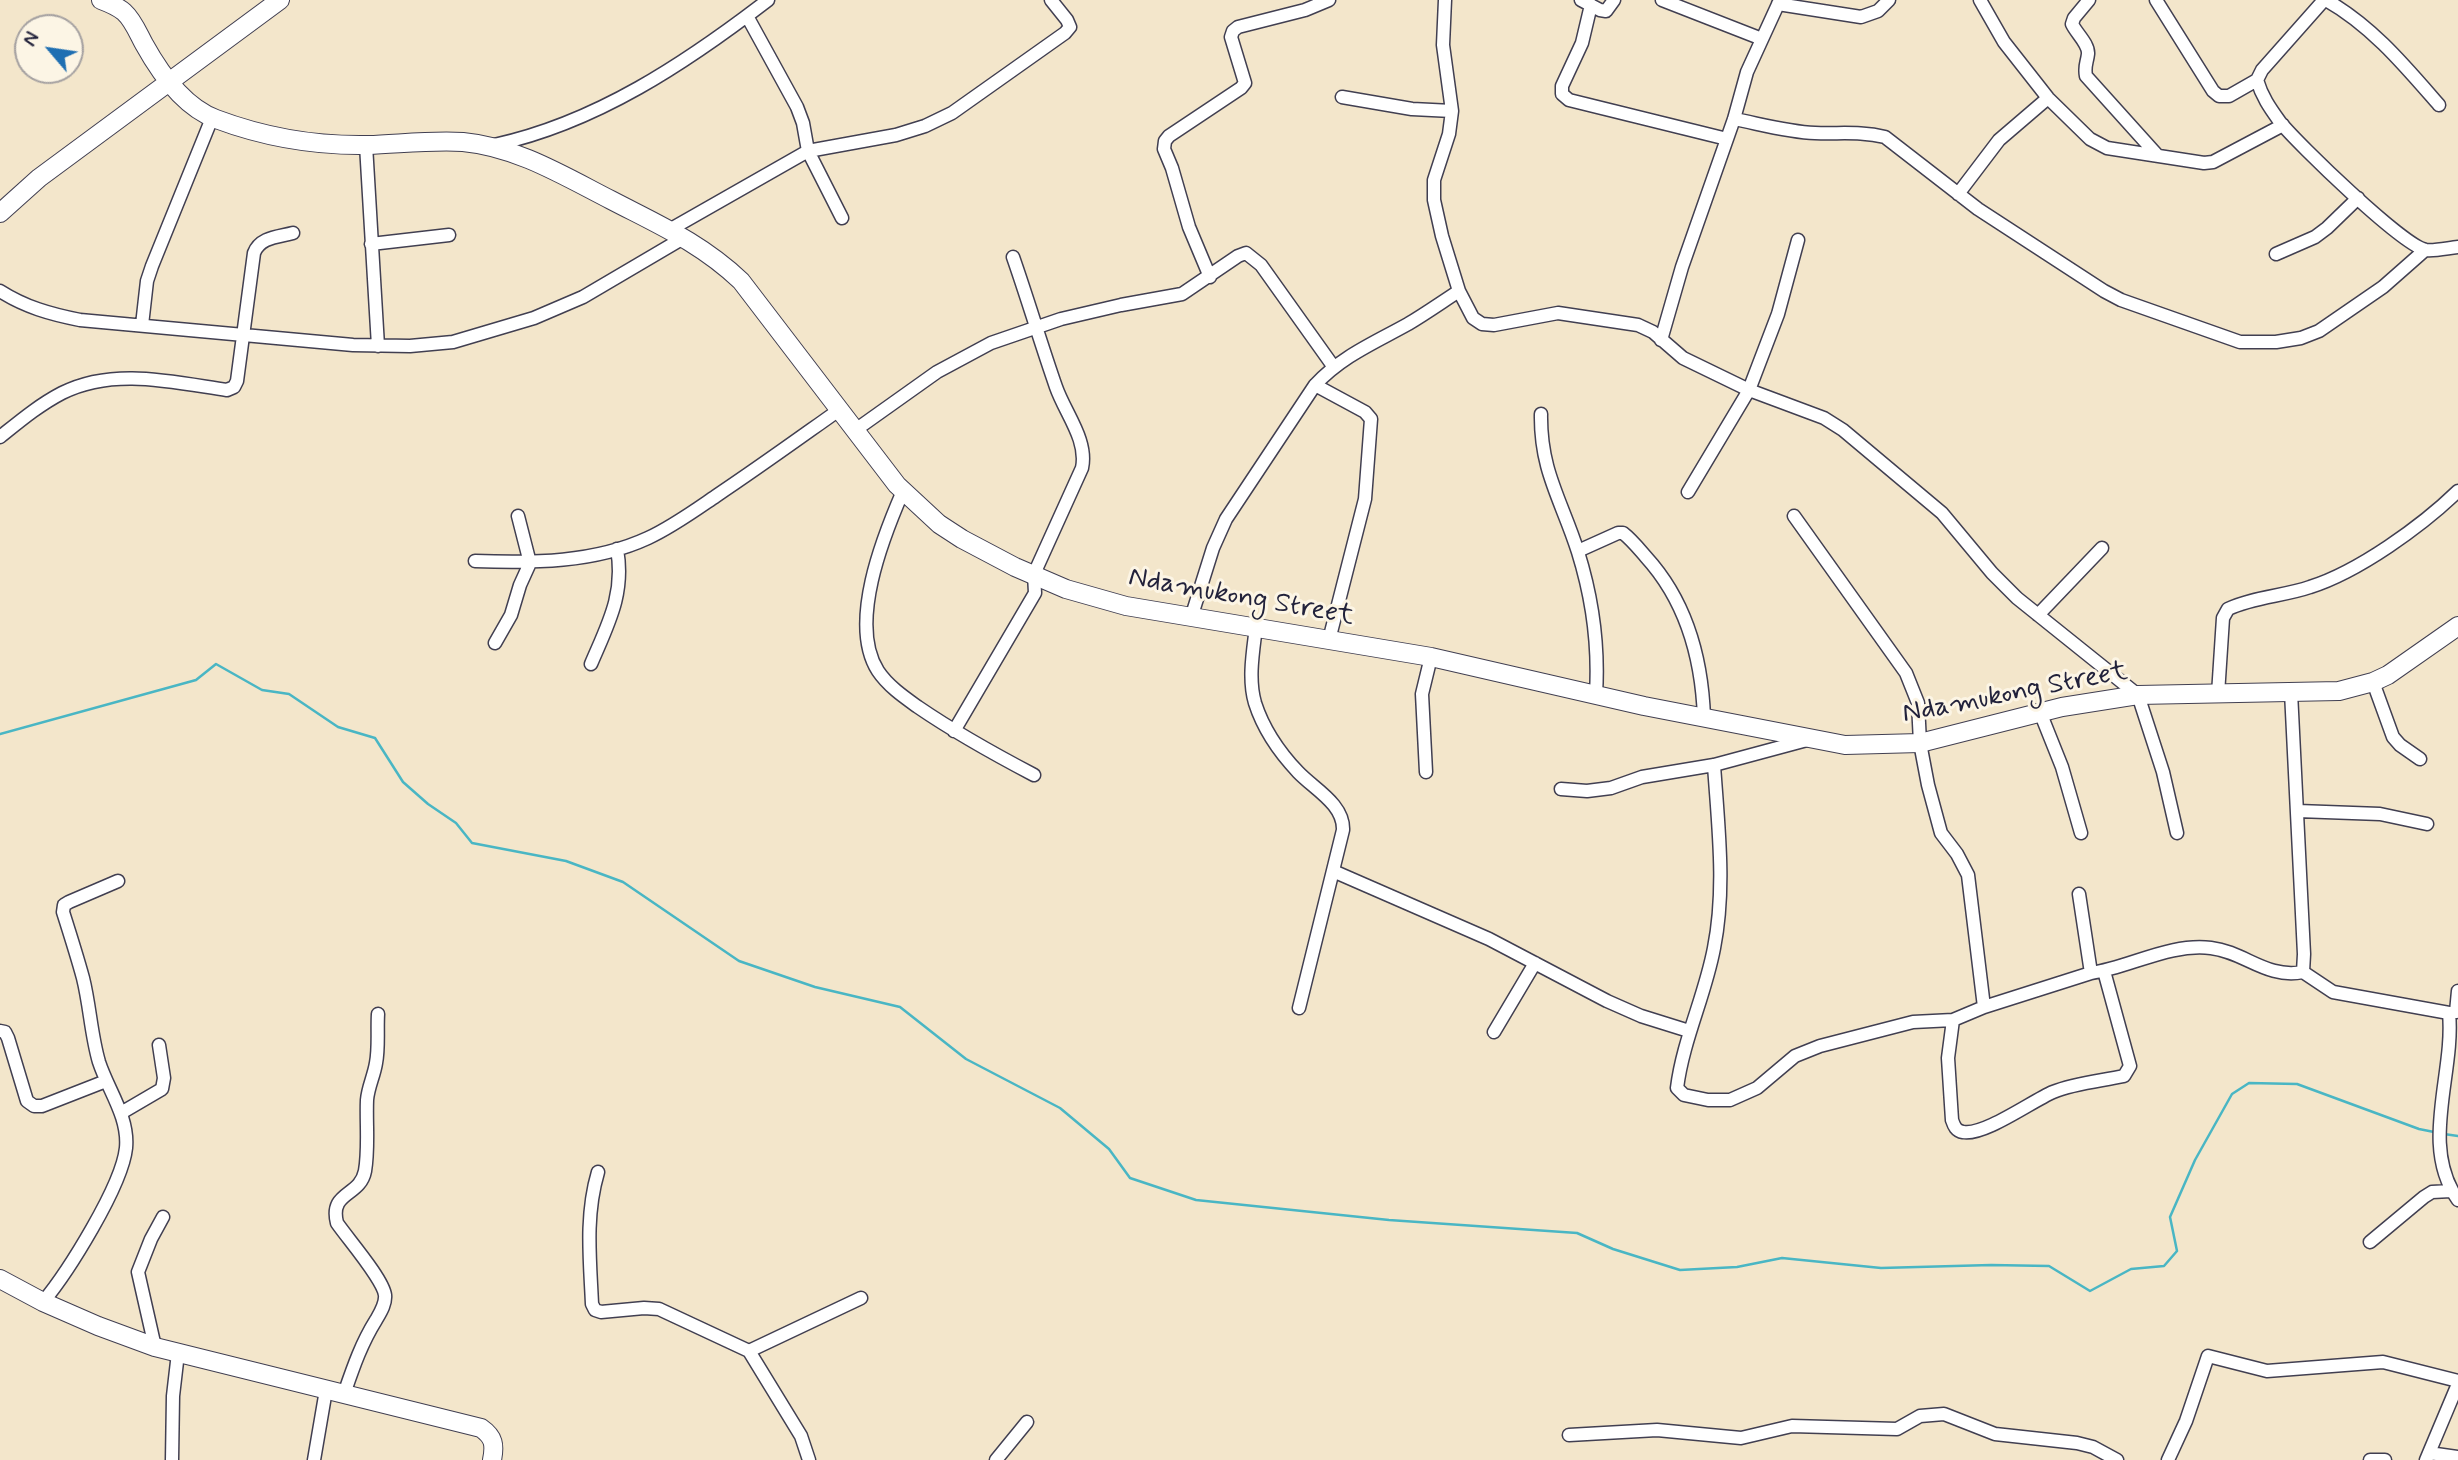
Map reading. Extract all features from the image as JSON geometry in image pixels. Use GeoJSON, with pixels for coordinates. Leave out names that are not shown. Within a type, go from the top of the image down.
{"type":"FeatureCollection","features":[{"type":"Feature","properties":{"kind":"main road","name":"Ndamukong Street"},"geometry":{"type":"LineString","coordinates":[[101,0],[127,14],[168,82],[212,118],[248,130],[327,144],[439,142],[490,146],[561,173],[678,233],[719,260],[741,281],[854,431],[903,491],[939,524],[962,539],[1034,574],[1093,598],[1191,618],[1431,657],[1704,718],[1845,745],[1920,743],[2040,712],[2138,695],[2339,691],[2388,675],[2458,626]]}},
{"type":"Feature","properties":{"kind":"main road"},"geometry":{"type":"LineString","coordinates":[[0,213],[39,178],[280,0]]}},
{"type":"Feature","properties":{"kind":"main road"},"geometry":{"type":"LineString","coordinates":[[0,1279],[43,1302],[155,1347],[481,1428],[490,1434],[493,1443],[492,1460]]}},
{"type":"Feature","properties":{"kind":"street"},"geometry":{"type":"LineString","coordinates":[[490,146],[522,139],[610,103],[675,66],[768,0]]}},
{"type":"Feature","properties":{"kind":"street"},"geometry":{"type":"LineString","coordinates":[[0,291],[16,301],[46,313],[80,320],[378,346],[453,342],[534,318],[583,298],[678,233],[808,151],[897,135],[952,113],[1065,33],[1070,27],[1068,20],[1051,0]]}},
{"type":"Feature","properties":{"kind":"street"},"geometry":{"type":"LineString","coordinates":[[1210,277],[1182,208],[1172,168],[1164,149],[1165,141],[1245,83],[1231,37],[1233,31],[1238,27],[1305,10],[1329,0]]}},
{"type":"Feature","properties":{"kind":"street"},"geometry":{"type":"LineString","coordinates":[[1445,0],[1443,45],[1452,111],[1449,134],[1433,180],[1434,200],[1459,291],[1473,318],[1482,324],[1494,325],[1558,313],[1638,325],[1653,332],[1683,359],[1749,390],[1824,418],[1843,430],[1942,513],[1992,573],[2038,615],[2138,695],[2163,772],[2177,833]]}},
{"type":"Feature","properties":{"kind":"street"},"geometry":{"type":"LineString","coordinates":[[1614,0],[1606,11],[1586,3],[1582,43],[1562,86],[1562,94],[1569,100],[1727,139]]}},
{"type":"Feature","properties":{"kind":"street"},"geometry":{"type":"LineString","coordinates":[[1662,0],[1762,39]]}},
{"type":"Feature","properties":{"kind":"street"},"geometry":{"type":"LineString","coordinates":[[1661,340],[1682,267],[1734,119],[1747,72],[1779,2],[1861,17],[1878,11],[1889,0]]}},
{"type":"Feature","properties":{"kind":"street"},"geometry":{"type":"LineString","coordinates":[[1980,0],[2004,42],[2048,98],[2097,144],[2107,148],[2204,163],[2213,162],[2283,125]]}},
{"type":"Feature","properties":{"kind":"street"},"geometry":{"type":"LineString","coordinates":[[2089,0],[2072,24],[2087,48],[2084,67],[2086,76],[2158,156]]}},
{"type":"Feature","properties":{"kind":"street"},"geometry":{"type":"LineString","coordinates":[[2156,0],[2213,91],[2219,96],[2228,96],[2256,80],[2325,0],[2347,13],[2386,46],[2439,106]]}},
{"type":"Feature","properties":{"kind":"street"},"geometry":{"type":"LineString","coordinates":[[747,16],[797,107],[808,151],[842,218]]}},
{"type":"Feature","properties":{"kind":"street"},"geometry":{"type":"LineString","coordinates":[[2256,80],[2262,97],[2283,125],[2358,198],[2403,237],[2425,250],[2458,247]]}},
{"type":"Feature","properties":{"kind":"street"},"geometry":{"type":"LineString","coordinates":[[1342,97],[1412,109],[1452,111]]}},
{"type":"Feature","properties":{"kind":"street"},"geometry":{"type":"LineString","coordinates":[[1958,194],[1999,140],[2048,98]]}},
{"type":"Feature","properties":{"kind":"street"},"geometry":{"type":"LineString","coordinates":[[142,325],[152,266],[212,118]]}},
{"type":"Feature","properties":{"kind":"street"},"geometry":{"type":"LineString","coordinates":[[1734,119],[1792,131],[1868,133],[1885,137],[1958,194],[2104,291],[2122,300],[2240,342],[2276,342],[2301,338],[2319,331],[2383,287],[2425,250]]}},
{"type":"Feature","properties":{"kind":"street"},"geometry":{"type":"LineString","coordinates":[[366,145],[378,346]]}},
{"type":"Feature","properties":{"kind":"street"},"geometry":{"type":"LineString","coordinates":[[2276,254],[2315,237],[2358,198]]}},
{"type":"Feature","properties":{"kind":"street"},"geometry":{"type":"LineString","coordinates":[[0,438],[43,404],[83,385],[151,378],[227,390],[234,387],[257,245],[263,240],[293,233]]}},
{"type":"Feature","properties":{"kind":"street"},"geometry":{"type":"LineString","coordinates":[[371,244],[449,234]]}},
{"type":"Feature","properties":{"kind":"street"},"geometry":{"type":"LineString","coordinates":[[1688,492],[1749,390],[1776,322],[1798,240]]}},
{"type":"Feature","properties":{"kind":"street"},"geometry":{"type":"LineString","coordinates":[[854,431],[937,372],[991,343],[1061,319],[1182,294],[1246,253],[1254,258],[1333,366]]}},
{"type":"Feature","properties":{"kind":"street"},"geometry":{"type":"LineString","coordinates":[[954,732],[1035,593],[1034,574],[1085,457],[1057,390],[1013,257]]}},
{"type":"Feature","properties":{"kind":"street"},"geometry":{"type":"LineString","coordinates":[[1191,618],[1213,548],[1226,519],[1315,385],[1333,366],[1368,343],[1409,324],[1459,291]]}},
{"type":"Feature","properties":{"kind":"street"},"geometry":{"type":"LineString","coordinates":[[1315,385],[1365,412],[1371,419],[1365,499],[1329,640]]}},
{"type":"Feature","properties":{"kind":"street"},"geometry":{"type":"LineString","coordinates":[[475,561],[530,563],[568,560],[648,539],[683,519],[839,410]]}},
{"type":"Feature","properties":{"kind":"street"},"geometry":{"type":"LineString","coordinates":[[1541,414],[1541,433],[1548,473],[1578,551],[1592,603],[1597,632],[1596,695]]}},
{"type":"Feature","properties":{"kind":"street"},"geometry":{"type":"LineString","coordinates":[[903,491],[885,534],[868,598],[866,615],[871,653],[877,670],[887,682],[954,732],[1034,775]]}},
{"type":"Feature","properties":{"kind":"street"},"geometry":{"type":"LineString","coordinates":[[2218,694],[2223,618],[2228,609],[2311,587],[2333,577],[2395,542],[2458,491]]}},
{"type":"Feature","properties":{"kind":"street"},"geometry":{"type":"LineString","coordinates":[[495,643],[511,615],[520,584],[530,563],[518,516]]}},
{"type":"Feature","properties":{"kind":"street"},"geometry":{"type":"LineString","coordinates":[[1794,516],[1906,673],[1918,703],[1920,743],[1941,833],[1957,854],[1968,875],[1984,1007]]}},
{"type":"Feature","properties":{"kind":"street"},"geometry":{"type":"LineString","coordinates":[[1578,551],[1623,533],[1660,572],[1674,595],[1694,643],[1700,668],[1704,718]]}},
{"type":"Feature","properties":{"kind":"street"},"geometry":{"type":"LineString","coordinates":[[2038,615],[2102,548]]}},
{"type":"Feature","properties":{"kind":"street"},"geometry":{"type":"LineString","coordinates":[[591,664],[618,596],[620,574],[617,549]]}},
{"type":"Feature","properties":{"kind":"street"},"geometry":{"type":"LineString","coordinates":[[1256,627],[1252,686],[1262,722],[1297,772],[1340,811],[1344,819],[1299,1008]]}},
{"type":"Feature","properties":{"kind":"street"},"geometry":{"type":"LineString","coordinates":[[1426,772],[1422,694],[1431,657]]}},
{"type":"Feature","properties":{"kind":"street"},"geometry":{"type":"LineString","coordinates":[[2373,682],[2393,737],[2420,759]]}},
{"type":"Feature","properties":{"kind":"street"},"geometry":{"type":"LineString","coordinates":[[2291,692],[2303,972]]}},
{"type":"Feature","properties":{"kind":"street"},"geometry":{"type":"LineString","coordinates":[[2040,712],[2062,767],[2081,834]]}},
{"type":"Feature","properties":{"kind":"street"},"geometry":{"type":"LineString","coordinates":[[1561,789],[1598,791],[1642,777],[1714,765],[1811,739]]}},
{"type":"Feature","properties":{"kind":"street"},"geometry":{"type":"LineString","coordinates":[[1714,765],[1720,845],[1718,924],[1709,970],[1689,1031],[1677,1088],[1684,1095],[1708,1100],[1730,1100],[1757,1088],[1796,1056],[1821,1046],[1913,1022],[1953,1020],[1984,1007],[2171,950],[2210,948],[2277,973],[2303,972],[2333,992],[2404,1006],[2454,1012]]}},
{"type":"Feature","properties":{"kind":"street"},"geometry":{"type":"LineString","coordinates":[[2298,811],[2380,814],[2427,824]]}},
{"type":"Feature","properties":{"kind":"street"},"geometry":{"type":"LineString","coordinates":[[1333,872],[1489,939],[1617,1006],[1689,1031]]}},
{"type":"Feature","properties":{"kind":"street"},"geometry":{"type":"LineString","coordinates":[[43,1302],[62,1279],[116,1183],[126,1147],[121,1113],[98,1059],[83,979],[63,912],[64,905],[69,902],[118,881]]}},
{"type":"Feature","properties":{"kind":"street"},"geometry":{"type":"LineString","coordinates":[[1953,1020],[1948,1058],[1952,1120],[1955,1128],[1962,1132],[1995,1124],[2056,1091],[2123,1076],[2129,1072],[2130,1066],[2097,972],[2079,894]]}},
{"type":"Feature","properties":{"kind":"street"},"geometry":{"type":"LineString","coordinates":[[1494,1032],[1535,963]]}},
{"type":"Feature","properties":{"kind":"street"},"geometry":{"type":"LineString","coordinates":[[2455,1196],[2442,1167],[2440,1139],[2450,1026],[2458,992]]}},
{"type":"Feature","properties":{"kind":"street"},"geometry":{"type":"LineString","coordinates":[[344,1394],[359,1350],[381,1312],[385,1297],[382,1285],[337,1223],[334,1212],[337,1204],[362,1181],[365,1169],[367,1100],[377,1061],[378,1014]]}},
{"type":"Feature","properties":{"kind":"street"},"geometry":{"type":"LineString","coordinates":[[0,1031],[5,1032],[8,1038],[27,1101],[34,1106],[42,1106],[106,1081]]}},
{"type":"Feature","properties":{"kind":"street"},"geometry":{"type":"LineString","coordinates":[[121,1113],[162,1089],[164,1077],[159,1045]]}},
{"type":"Feature","properties":{"kind":"street"},"geometry":{"type":"LineString","coordinates":[[598,1172],[588,1234],[592,1304],[595,1310],[659,1309],[749,1351],[801,1436],[810,1460]]}},
{"type":"Feature","properties":{"kind":"street"},"geometry":{"type":"LineString","coordinates":[[2370,1242],[2432,1192],[2455,1196]]}},
{"type":"Feature","properties":{"kind":"street"},"geometry":{"type":"LineString","coordinates":[[155,1347],[138,1272],[142,1258],[163,1217]]}},
{"type":"Feature","properties":{"kind":"street"},"geometry":{"type":"LineString","coordinates":[[749,1351],[861,1298]]}},
{"type":"Feature","properties":{"kind":"street"},"geometry":{"type":"LineString","coordinates":[[172,1460],[173,1396],[178,1353]]}},
{"type":"Feature","properties":{"kind":"street"},"geometry":{"type":"LineString","coordinates":[[2168,1460],[2186,1421],[2208,1356],[2267,1371],[2383,1362],[2458,1383],[2428,1456],[2458,1457]]}},
{"type":"Feature","properties":{"kind":"street"},"geometry":{"type":"LineString","coordinates":[[314,1460],[326,1390]]}},
{"type":"Feature","properties":{"kind":"street"},"geometry":{"type":"LineString","coordinates":[[1569,1435],[1657,1430],[1741,1438],[1792,1426],[1897,1429],[1920,1416],[1944,1415],[1995,1434],[2077,1443],[2102,1451],[2117,1460]]}},
{"type":"Feature","properties":{"kind":"street"},"geometry":{"type":"LineString","coordinates":[[996,1460],[1027,1422]]}},
{"type":"Feature","properties":{"kind":"street"},"geometry":{"type":"LineString","coordinates":[[2370,1460],[2385,1460]]}},
{"type":"Feature","properties":{"kind":"waterway"},"geometry":{"type":"LineString","coordinates":[[0,734],[196,680],[216,664],[262,690],[289,694],[338,727],[375,738],[403,782],[428,804],[456,823],[472,843],[566,861],[623,882],[739,961],[815,987],[900,1007],[966,1059],[1060,1108],[1109,1149],[1130,1178],[1196,1200],[1389,1220],[1577,1233],[1613,1249],[1680,1270],[1737,1267],[1782,1258],[1881,1268],[2049,1266],[2090,1291],[2131,1269],[2164,1266],[2177,1251],[2170,1217],[2195,1160],[2232,1094],[2249,1083],[2297,1084],[2419,1129],[2434,1132]]}},
{"type":"Feature","properties":{"kind":"waterway"},"geometry":{"type":"LineString","coordinates":[[2444,1134],[2458,1136]]}}]}
